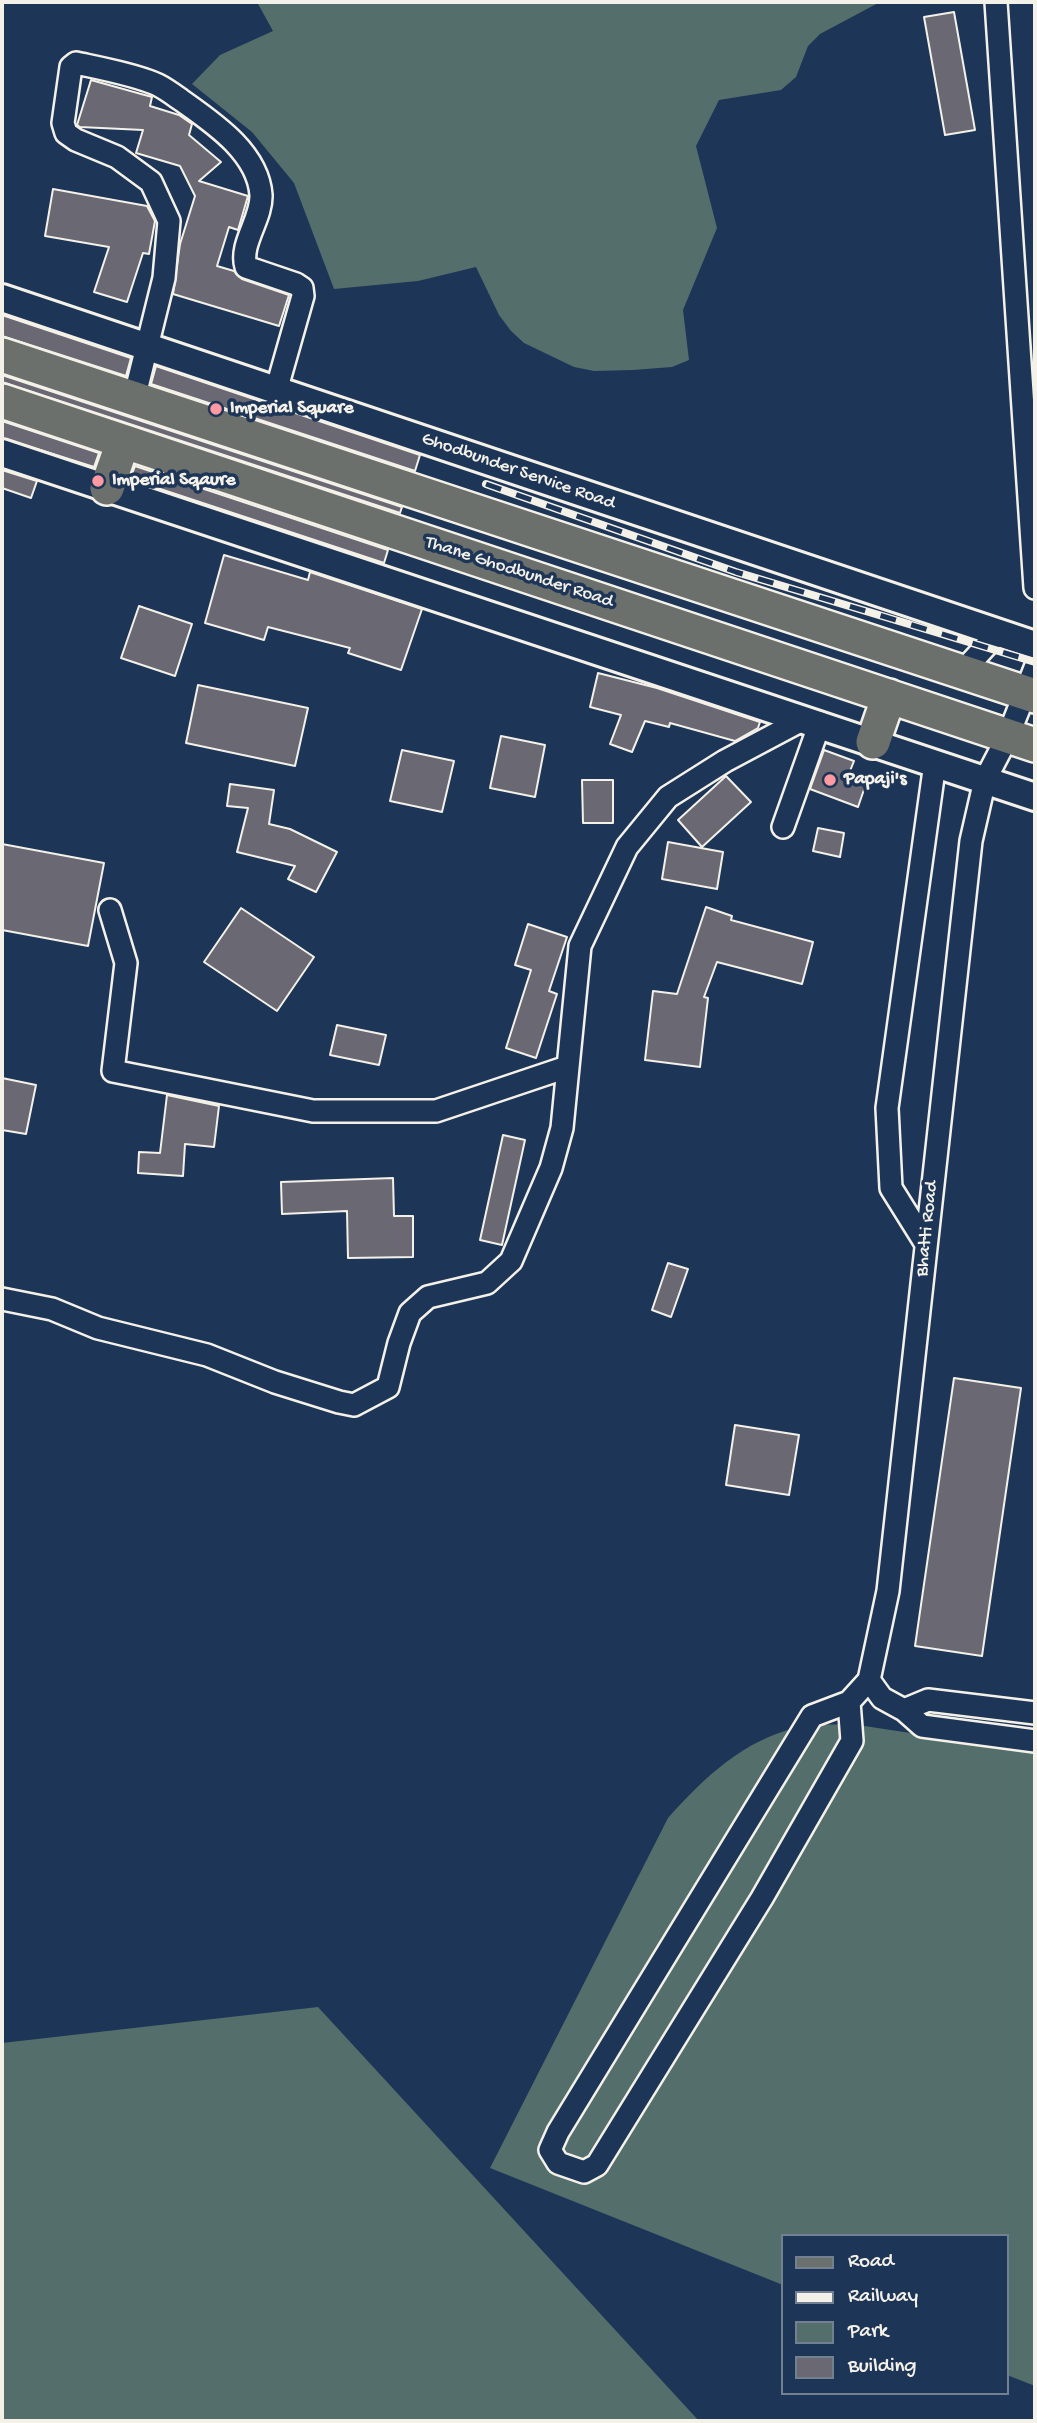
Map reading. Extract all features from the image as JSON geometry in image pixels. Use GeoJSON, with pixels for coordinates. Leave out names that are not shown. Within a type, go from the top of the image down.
{"type":"FeatureCollection","features":[{"type":"Feature","properties":{"kind":"main road"},"geometry":{"type":"LineString","coordinates":[[2,355],[962,672],[1032,686]]}},
{"type":"Feature","properties":{"kind":"main road","name":"Thane Ghodbunder Road"},"geometry":{"type":"LineString","coordinates":[[2,401],[1021,740]]}},
{"type":"Feature","properties":{"kind":"main road"},"geometry":{"type":"LineString","coordinates":[[107,488],[123,442]]}},
{"type":"Feature","properties":{"kind":"main road"},"geometry":{"type":"LineString","coordinates":[[873,742],[889,696]]}},
{"type":"Feature","properties":{"kind":"street"},"geometry":{"type":"LineString","coordinates":[[996,2],[1035,588]]}},
{"type":"Feature","properties":{"kind":"street"},"geometry":{"type":"LineString","coordinates":[[134,399],[164,278],[169,221],[152,182],[117,157],[66,133],[63,124],[71,67],[76,63],[158,85],[204,116],[232,140],[246,157],[260,182],[261,198],[259,214],[244,255],[246,267],[302,288],[303,296],[276,391]]}},
{"type":"Feature","properties":{"kind":"street","name":"Ghodbunder Service Road"},"geometry":{"type":"LineString","coordinates":[[2,298],[1035,645]]}},
{"type":"Feature","properties":{"kind":"street"},"geometry":{"type":"LineString","coordinates":[[2,453],[1035,797]]}},
{"type":"Feature","properties":{"kind":"street"},"geometry":{"type":"LineString","coordinates":[[962,672],[998,633]]}},
{"type":"Feature","properties":{"kind":"street","name":"Bhatti Road"},"geometry":{"type":"LineString","coordinates":[[869,1680],[888,1591],[971,841],[985,780],[1021,740],[1032,686]]}},
{"type":"Feature","properties":{"kind":"street"},"geometry":{"type":"LineString","coordinates":[[783,827],[812,721]]}},
{"type":"Feature","properties":{"kind":"street"},"geometry":{"type":"LineString","coordinates":[[2,1299],[52,1309],[98,1328],[206,1355],[275,1382],[354,1405],[388,1387],[410,1313],[428,1297],[487,1283],[511,1261],[551,1168],[562,1128],[580,946],[627,847],[668,797],[725,761],[812,721]]}},
{"type":"Feature","properties":{"kind":"street"},"geometry":{"type":"LineString","coordinates":[[926,1244],[891,1188],[887,1108],[935,763]]}},
{"type":"Feature","properties":{"kind":"street"},"geometry":{"type":"LineString","coordinates":[[110,909],[125,963],[113,1071],[313,1111],[436,1111],[567,1067]]}},
{"type":"Feature","properties":{"kind":"street"},"geometry":{"type":"LineString","coordinates":[[849,1702],[852,1741],[762,1898],[597,2165],[584,2172],[558,2163],[551,2150],[558,2132],[812,1716],[849,1702],[869,1680],[882,1698],[904,1710],[922,1726],[1035,1741]]}},
{"type":"Feature","properties":{"kind":"street"},"geometry":{"type":"LineString","coordinates":[[904,1710],[928,1700],[1035,1713]]}},
{"type":"Feature","properties":{"kind":"green space"},"geometry":{"type":"Polygon","coordinates":[[[257,2],[880,2],[820,34],[808,46],[796,77],[781,90],[719,100],[696,146],[717,228],[683,310],[689,360],[672,367],[594,371],[574,367],[524,343],[499,315],[476,267],[418,281],[334,289],[294,183],[252,132],[192,84],[220,55],[273,31],[257,2]]]}},
{"type":"Feature","properties":{"kind":"green space"},"geometry":{"type":"Polygon","coordinates":[[[858,1725],[1035,1752],[1035,2386],[1009,2376],[1009,2234],[782,2234],[782,2285],[490,2168],[668,1818],[696,1788],[743,1751],[779,1733],[799,1727],[858,1725]]]}},
{"type":"Feature","properties":{"kind":"green space"},"geometry":{"type":"Polygon","coordinates":[[[318,2007],[699,2421],[2,2421],[2,2043],[318,2007]]]}},
{"type":"Feature","properties":{"kind":"building"},"geometry":{"type":"Polygon","coordinates":[[[954,12],[975,130],[945,135],[924,17],[954,12]]]}},
{"type":"Feature","properties":{"kind":"building"},"geometry":{"type":"Polygon","coordinates":[[[91,80],[152,97],[150,106],[179,115],[192,124],[189,135],[221,162],[199,181],[248,196],[238,230],[229,227],[217,266],[234,271],[242,279],[289,295],[279,326],[173,294],[180,244],[195,196],[180,166],[136,153],[143,130],[77,125],[91,80]]]}},
{"type":"Feature","properties":{"kind":"building"},"geometry":{"type":"Polygon","coordinates":[[[53,189],[147,206],[155,221],[149,254],[143,253],[127,302],[94,292],[109,247],[45,236],[53,189]]]}},
{"type":"Feature","properties":{"kind":"building"},"geometry":{"type":"Polygon","coordinates":[[[2,315],[131,358],[126,376],[2,336],[2,315]]]}},
{"type":"Feature","properties":{"kind":"building"},"geometry":{"type":"Polygon","coordinates":[[[156,366],[420,455],[415,471],[151,384],[156,366]]]}},
{"type":"Feature","properties":{"kind":"building"},"geometry":{"type":"Polygon","coordinates":[[[2,375],[402,507],[400,513],[2,382],[2,375]]]}},
{"type":"Feature","properties":{"kind":"building"},"geometry":{"type":"Polygon","coordinates":[[[2,421],[99,453],[94,467],[2,438],[2,421]]]}},
{"type":"Feature","properties":{"kind":"building"},"geometry":{"type":"Polygon","coordinates":[[[135,466],[388,550],[384,563],[130,479],[135,466]]]}},
{"type":"Feature","properties":{"kind":"building"},"geometry":{"type":"Polygon","coordinates":[[[2,470],[37,481],[31,498],[2,488],[2,470]]]}},
{"type":"Feature","properties":{"kind":"building"},"geometry":{"type":"Polygon","coordinates":[[[224,555],[308,580],[310,572],[422,609],[401,670],[348,653],[350,648],[268,627],[264,640],[205,623],[224,555]]]}},
{"type":"Feature","properties":{"kind":"building"},"geometry":{"type":"Polygon","coordinates":[[[139,606],[192,624],[175,676],[121,658],[139,606]]]}},
{"type":"Feature","properties":{"kind":"building"},"geometry":{"type":"Polygon","coordinates":[[[598,673],[657,688],[760,722],[758,728],[735,741],[670,723],[669,727],[645,721],[632,752],[610,744],[621,715],[590,707],[598,673]]]}},
{"type":"Feature","properties":{"kind":"building"},"geometry":{"type":"Polygon","coordinates":[[[198,685],[308,708],[295,766],[186,743],[198,685]]]}},
{"type":"Feature","properties":{"kind":"building"},"geometry":{"type":"Polygon","coordinates":[[[501,736],[545,745],[535,797],[490,788],[501,736]]]}},
{"type":"Feature","properties":{"kind":"building"},"geometry":{"type":"Polygon","coordinates":[[[402,750],[454,761],[442,812],[390,801],[402,750]]]}},
{"type":"Feature","properties":{"kind":"building","name":"Papaji's"},"geometry":{"type":"Polygon","coordinates":[[[824,750],[854,761],[850,771],[868,778],[858,807],[810,789],[824,750]]]}},
{"type":"Feature","properties":{"kind":"building"},"geometry":{"type":"Polygon","coordinates":[[[726,776],[751,802],[702,847],[678,820],[726,776]]]}},
{"type":"Feature","properties":{"kind":"building"},"geometry":{"type":"Polygon","coordinates":[[[582,780],[613,780],[613,823],[583,823],[582,780]]]}},
{"type":"Feature","properties":{"kind":"building"},"geometry":{"type":"Polygon","coordinates":[[[230,784],[274,790],[269,824],[290,829],[337,852],[316,892],[288,879],[295,866],[237,852],[248,808],[227,806],[230,784]]]}},
{"type":"Feature","properties":{"kind":"building"},"geometry":{"type":"Polygon","coordinates":[[[818,828],[844,833],[840,857],[813,851],[818,828]]]}},
{"type":"Feature","properties":{"kind":"building"},"geometry":{"type":"Polygon","coordinates":[[[668,842],[723,852],[717,889],[662,879],[668,842]]]}},
{"type":"Feature","properties":{"kind":"building"},"geometry":{"type":"Polygon","coordinates":[[[2,844],[104,863],[88,946],[2,930],[2,844]]]}},
{"type":"Feature","properties":{"kind":"building"},"geometry":{"type":"Polygon","coordinates":[[[706,907],[732,916],[731,920],[813,942],[802,984],[717,962],[704,997],[708,998],[700,1067],[645,1060],[653,991],[677,994],[706,907]]]}},
{"type":"Feature","properties":{"kind":"building"},"geometry":{"type":"Polygon","coordinates":[[[241,908],[314,957],[277,1011],[204,962],[241,908]]]}},
{"type":"Feature","properties":{"kind":"building"},"geometry":{"type":"Polygon","coordinates":[[[528,924],[567,937],[549,991],[557,994],[536,1058],[506,1048],[531,970],[515,965],[528,924]]]}},
{"type":"Feature","properties":{"kind":"building"},"geometry":{"type":"Polygon","coordinates":[[[337,1025],[386,1035],[379,1065],[330,1055],[337,1025]]]}},
{"type":"Feature","properties":{"kind":"building"},"geometry":{"type":"Polygon","coordinates":[[[2,1078],[36,1085],[26,1134],[2,1130],[2,1078]]]}},
{"type":"Feature","properties":{"kind":"building"},"geometry":{"type":"Polygon","coordinates":[[[167,1095],[219,1106],[214,1147],[185,1144],[183,1176],[138,1173],[139,1152],[160,1153],[167,1095]]]}},
{"type":"Feature","properties":{"kind":"building"},"geometry":{"type":"Polygon","coordinates":[[[503,1135],[525,1140],[502,1245],[480,1240],[503,1135]]]}},
{"type":"Feature","properties":{"kind":"building"},"geometry":{"type":"Polygon","coordinates":[[[393,1178],[394,1216],[413,1216],[413,1257],[348,1258],[347,1211],[282,1214],[281,1182],[393,1178]]]}},
{"type":"Feature","properties":{"kind":"building"},"geometry":{"type":"Polygon","coordinates":[[[668,1263],[688,1269],[671,1317],[652,1310],[668,1263]]]}},
{"type":"Feature","properties":{"kind":"building"},"geometry":{"type":"Polygon","coordinates":[[[954,1378],[1021,1388],[982,1656],[915,1646],[954,1378]]]}},
{"type":"Feature","properties":{"kind":"building"},"geometry":{"type":"Polygon","coordinates":[[[735,1425],[799,1435],[789,1495],[726,1485],[735,1425]]]}},
{"type":"Feature","properties":{"kind":"railway"},"geometry":{"type":"LineString","coordinates":[[486,484],[736,572],[1035,662]]}},
{"type":"Feature","properties":{"kind":"place","name":"Imperial Square"},"geometry":{"type":"Point","coordinates":[216,409]}},
{"type":"Feature","properties":{"kind":"place","name":"Imperial Sqaure"},"geometry":{"type":"Point","coordinates":[98,481]}},
{"type":"Feature","properties":{"kind":"place","name":"Papaji's"},"geometry":{"type":"Point","coordinates":[830,780]}}]}
